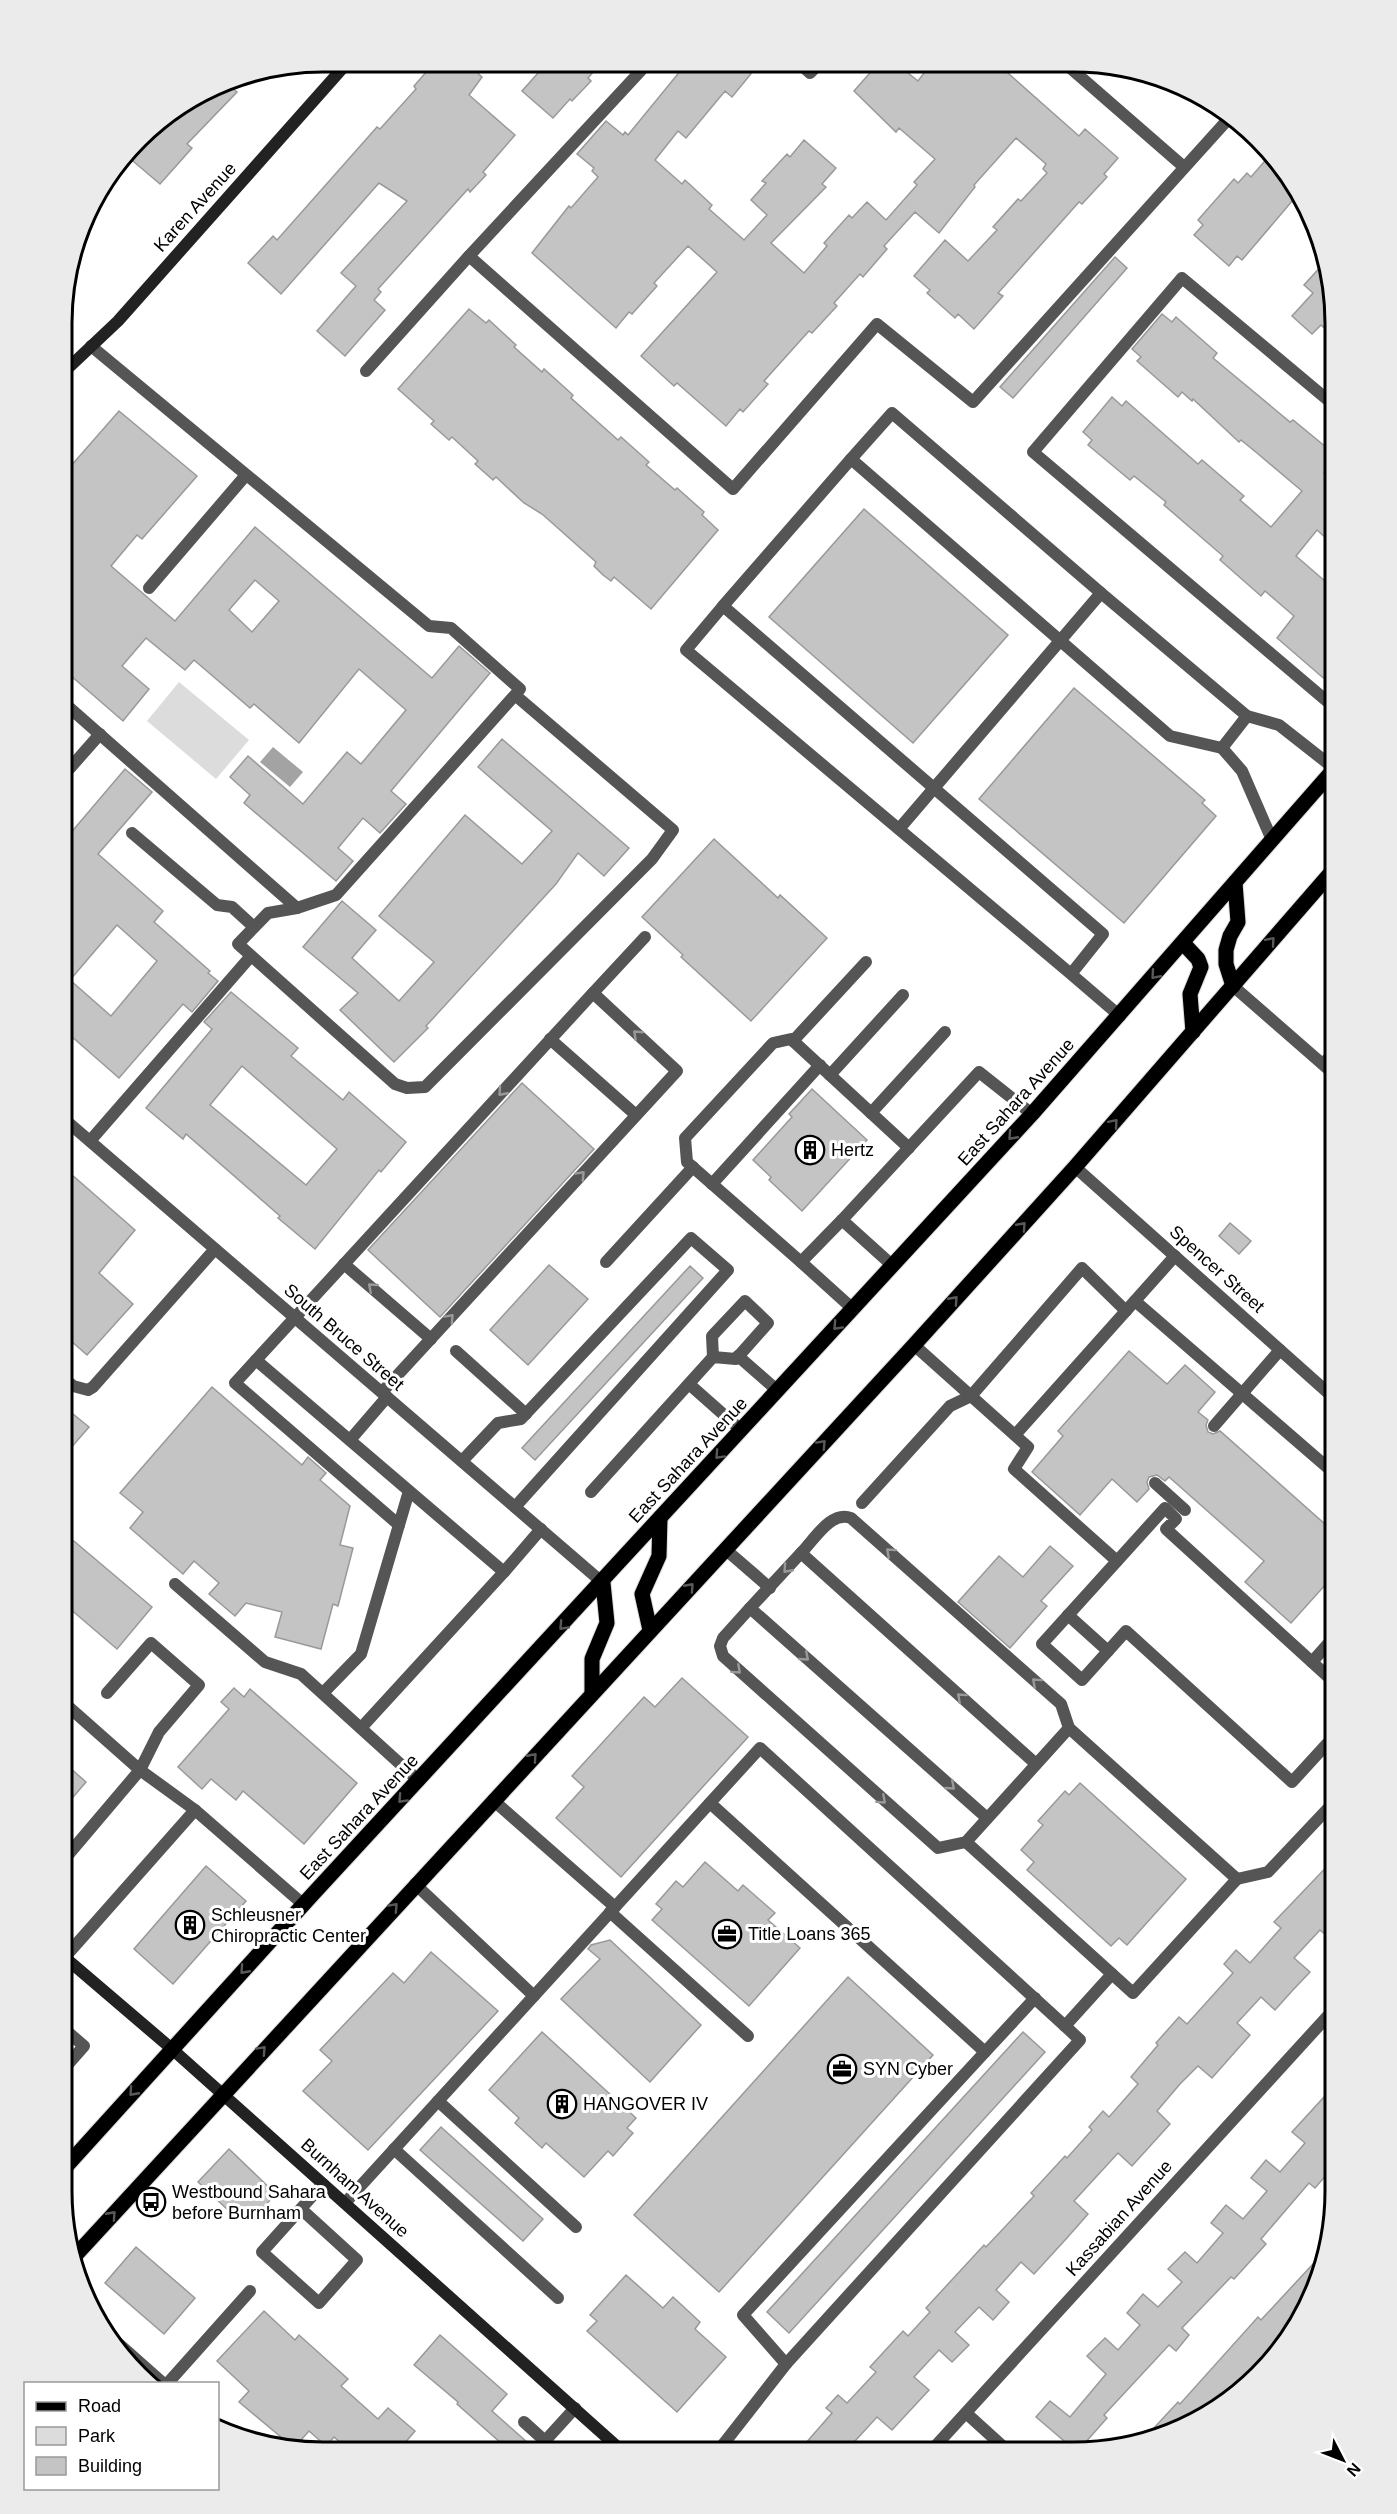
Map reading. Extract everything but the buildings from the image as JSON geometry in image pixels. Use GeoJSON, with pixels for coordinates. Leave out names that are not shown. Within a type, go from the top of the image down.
{"type":"FeatureCollection","features":[{"type":"Feature","properties":{"kind":"main road","name":"East Sahara Avenue"},"geometry":{"type":"LineString","coordinates":[[72,2160],[1032,1114],[1325,779]]}},
{"type":"Feature","properties":{"kind":"main road"},"geometry":{"type":"LineString","coordinates":[[80,2251],[592,1691],[914,1345],[1075,1167],[1325,880]]}},
{"type":"Feature","properties":{"kind":"main road"},"geometry":{"type":"LineString","coordinates":[[1233,986],[1226,964],[1226,950],[1230,936],[1238,922],[1235,883]]}},
{"type":"Feature","properties":{"kind":"main road"},"geometry":{"type":"LineString","coordinates":[[1183,943],[1198,959],[1201,967],[1190,994],[1193,1032]]}},
{"type":"Feature","properties":{"kind":"main road"},"geometry":{"type":"LineString","coordinates":[[650,1630],[642,1593],[659,1556],[660,1518]]}},
{"type":"Feature","properties":{"kind":"main road"},"geometry":{"type":"LineString","coordinates":[[592,1691],[592,1659],[607,1623],[603,1582]]}},
{"type":"Feature","properties":{"kind":"street","name":"Karen Avenue"},"geometry":{"type":"LineString","coordinates":[[72,364],[118,321],[339,72]]}},
{"type":"Feature","properties":{"kind":"street"},"geometry":{"type":"LineString","coordinates":[[366,371],[637,72]]}},
{"type":"Feature","properties":{"kind":"street"},"geometry":{"type":"LineString","coordinates":[[1075,72],[1184,167]]}},
{"type":"Feature","properties":{"kind":"street"},"geometry":{"type":"LineString","coordinates":[[469,256],[733,489],[877,324],[973,402],[1225,122]]}},
{"type":"Feature","properties":{"kind":"street"},"geometry":{"type":"LineString","coordinates":[[1325,398],[1182,278],[1033,452],[1325,700]]}},
{"type":"Feature","properties":{"kind":"street"},"geometry":{"type":"LineString","coordinates":[[91,346],[429,626],[451,628],[520,689],[336,895],[297,908],[268,913],[238,944],[395,1084],[407,1088],[425,1087],[652,859],[673,830],[515,695]]}},
{"type":"Feature","properties":{"kind":"street"},"geometry":{"type":"LineString","coordinates":[[1120,1016],[686,650],[892,413],[1246,716],[1279,725],[1325,760]]}},
{"type":"Feature","properties":{"kind":"street"},"geometry":{"type":"LineString","coordinates":[[851,459],[1059,642],[1170,736],[1222,748],[1242,771],[1272,840]]}},
{"type":"Feature","properties":{"kind":"street"},"geometry":{"type":"LineString","coordinates":[[149,588],[246,475]]}},
{"type":"Feature","properties":{"kind":"street"},"geometry":{"type":"LineString","coordinates":[[899,829],[1101,593]]}},
{"type":"Feature","properties":{"kind":"street"},"geometry":{"type":"LineString","coordinates":[[723,606],[1103,934],[1071,974]]}},
{"type":"Feature","properties":{"kind":"street"},"geometry":{"type":"LineString","coordinates":[[72,710],[297,908]]}},
{"type":"Feature","properties":{"kind":"street"},"geometry":{"type":"LineString","coordinates":[[1222,748],[1246,716]]}},
{"type":"Feature","properties":{"kind":"street"},"geometry":{"type":"LineString","coordinates":[[72,766],[100,734]]}},
{"type":"Feature","properties":{"kind":"street"},"geometry":{"type":"LineString","coordinates":[[132,833],[217,905],[232,907],[254,927]]}},
{"type":"Feature","properties":{"kind":"street"},"geometry":{"type":"LineString","coordinates":[[399,1525],[235,1383],[645,937]]}},
{"type":"Feature","properties":{"kind":"street"},"geometry":{"type":"LineString","coordinates":[[90,1141],[251,956]]}},
{"type":"Feature","properties":{"kind":"street"},"geometry":{"type":"LineString","coordinates":[[793,1041],[866,962]]}},
{"type":"Feature","properties":{"kind":"street"},"geometry":{"type":"LineString","coordinates":[[1233,986],[1323,1064]]}},
{"type":"Feature","properties":{"kind":"street"},"geometry":{"type":"LineString","coordinates":[[350,1440],[431,1339],[677,1071],[592,993]]}},
{"type":"Feature","properties":{"kind":"street"},"geometry":{"type":"LineString","coordinates":[[830,1075],[903,995]]}},
{"type":"Feature","properties":{"kind":"street"},"geometry":{"type":"LineString","coordinates":[[871,1113],[945,1032]]}},
{"type":"Feature","properties":{"kind":"street"},"geometry":{"type":"LineString","coordinates":[[550,1039],[636,1115]]}},
{"type":"Feature","properties":{"kind":"street"},"geometry":{"type":"LineString","coordinates":[[853,1309],[687,1162],[685,1138],[772,1043],[791,1039],[909,1148]]}},
{"type":"Feature","properties":{"kind":"street"},"geometry":{"type":"LineString","coordinates":[[712,1184],[820,1065]]}},
{"type":"Feature","properties":{"kind":"street"},"geometry":{"type":"LineString","coordinates":[[801,1262],[979,1072],[1032,1114]]}},
{"type":"Feature","properties":{"kind":"street","name":"South Bruce Street"},"geometry":{"type":"LineString","coordinates":[[72,1126],[603,1582]]}},
{"type":"Feature","properties":{"kind":"street"},"geometry":{"type":"LineString","coordinates":[[606,1262],[693,1167]]}},
{"type":"Feature","properties":{"kind":"street","name":"Spencer Street"},"geometry":{"type":"LineString","coordinates":[[1075,1167],[1325,1390]]}},
{"type":"Feature","properties":{"kind":"street"},"geometry":{"type":"LineString","coordinates":[[842,1220],[893,1266]]}},
{"type":"Feature","properties":{"kind":"street"},"geometry":{"type":"LineString","coordinates":[[462,1461],[498,1423],[521,1419],[691,1238],[728,1270],[514,1507]]}},
{"type":"Feature","properties":{"kind":"street"},"geometry":{"type":"LineString","coordinates":[[72,1385],[88,1390],[93,1387],[215,1249]]}},
{"type":"Feature","properties":{"kind":"street"},"geometry":{"type":"LineString","coordinates":[[1015,1435],[1175,1256]]}},
{"type":"Feature","properties":{"kind":"street"},"geometry":{"type":"LineString","coordinates":[[344,1264],[431,1339]]}},
{"type":"Feature","properties":{"kind":"street"},"geometry":{"type":"LineString","coordinates":[[862,1503],[950,1406],[971,1396],[1082,1268],[1126,1311]]}},
{"type":"Feature","properties":{"kind":"street"},"geometry":{"type":"LineString","coordinates":[[591,1492],[713,1357],[712,1336],[745,1301],[768,1323],[736,1359],[713,1357]]}},
{"type":"Feature","properties":{"kind":"street"},"geometry":{"type":"LineString","coordinates":[[1135,1301],[1325,1465]]}},
{"type":"Feature","properties":{"kind":"street"},"geometry":{"type":"LineString","coordinates":[[914,1345],[1028,1447],[1014,1469],[1117,1561]]}},
{"type":"Feature","properties":{"kind":"street"},"geometry":{"type":"LineString","coordinates":[[1214,1426],[1280,1350]]}},
{"type":"Feature","properties":{"kind":"street"},"geometry":{"type":"LineString","coordinates":[[456,1352],[526,1414]]}},
{"type":"Feature","properties":{"kind":"street"},"geometry":{"type":"LineString","coordinates":[[738,1356],[778,1391]]}},
{"type":"Feature","properties":{"kind":"street"},"geometry":{"type":"LineString","coordinates":[[256,1360],[504,1572]]}},
{"type":"Feature","properties":{"kind":"street"},"geometry":{"type":"LineString","coordinates":[[689,1384],[741,1430]]}},
{"type":"Feature","properties":{"kind":"street"},"geometry":{"type":"LineString","coordinates":[[1155,1483],[1169,1503],[1181,1514]]}},
{"type":"Feature","properties":{"kind":"street"},"geometry":{"type":"LineString","coordinates":[[323,1693],[361,1654],[410,1491]]}},
{"type":"Feature","properties":{"kind":"street"},"geometry":{"type":"LineString","coordinates":[[1195,1500],[1166,1529],[1325,1674]]}},
{"type":"Feature","properties":{"kind":"street"},"geometry":{"type":"LineString","coordinates":[[1169,1503],[1042,1644],[1082,1680],[1126,1631],[1292,1782],[1325,1746]]}},
{"type":"Feature","properties":{"kind":"street"},"geometry":{"type":"LineString","coordinates":[[1069,1728],[966,1842],[938,1848],[723,1656],[720,1646],[723,1638],[834,1518],[844,1515],[851,1518],[1061,1704],[1069,1728],[1237,1879]]}},
{"type":"Feature","properties":{"kind":"street"},"geometry":{"type":"LineString","coordinates":[[361,1728],[541,1529]]}},
{"type":"Feature","properties":{"kind":"street"},"geometry":{"type":"LineString","coordinates":[[725,1549],[770,1588]]}},
{"type":"Feature","properties":{"kind":"street"},"geometry":{"type":"LineString","coordinates":[[801,1553],[1036,1764]]}},
{"type":"Feature","properties":{"kind":"street"},"geometry":{"type":"LineString","coordinates":[[175,1584],[265,1662],[301,1674],[419,1781]]}},
{"type":"Feature","properties":{"kind":"street"},"geometry":{"type":"LineString","coordinates":[[750,1608],[987,1818]]}},
{"type":"Feature","properties":{"kind":"street"},"geometry":{"type":"LineString","coordinates":[[1068,1615],[1108,1651]]}},
{"type":"Feature","properties":{"kind":"street"},"geometry":{"type":"LineString","coordinates":[[72,1850],[141,1770],[159,1732],[199,1685],[151,1643],[107,1693]]}},
{"type":"Feature","properties":{"kind":"street"},"geometry":{"type":"LineString","coordinates":[[1312,1662],[1325,1647]]}},
{"type":"Feature","properties":{"kind":"street"},"geometry":{"type":"LineString","coordinates":[[72,1710],[141,1770],[195,1809],[304,1905]]}},
{"type":"Feature","properties":{"kind":"street"},"geometry":{"type":"LineString","coordinates":[[345,2203],[760,1748],[1080,2040],[786,2364],[725,2442]]}},
{"type":"Feature","properties":{"kind":"street"},"geometry":{"type":"LineString","coordinates":[[493,1800],[748,2036]]}},
{"type":"Feature","properties":{"kind":"street"},"geometry":{"type":"LineString","coordinates":[[710,1803],[986,2052]]}},
{"type":"Feature","properties":{"kind":"street"},"geometry":{"type":"LineString","coordinates":[[72,1946],[195,1809]]}},
{"type":"Feature","properties":{"kind":"street"},"geometry":{"type":"LineString","coordinates":[[966,1842],[1133,1994],[1237,1879],[1268,1872],[1325,1812]]}},
{"type":"Feature","properties":{"kind":"street"},"geometry":{"type":"LineString","coordinates":[[415,1884],[534,1995]]}},
{"type":"Feature","properties":{"kind":"street","name":"Burnham Avenue"},"geometry":{"type":"LineString","coordinates":[[72,1964],[223,2094],[612,2442]]}},
{"type":"Feature","properties":{"kind":"street"},"geometry":{"type":"LineString","coordinates":[[1065,2026],[1112,1974]]}},
{"type":"Feature","properties":{"kind":"street"},"geometry":{"type":"LineString","coordinates":[[786,2364],[743,2314],[1035,1998]]}},
{"type":"Feature","properties":{"kind":"street","name":"Kassabian Avenue"},"geometry":{"type":"LineString","coordinates":[[939,2442],[1325,2019]]}},
{"type":"Feature","properties":{"kind":"street"},"geometry":{"type":"LineString","coordinates":[[72,2036],[84,2046],[72,2060]]}},
{"type":"Feature","properties":{"kind":"street"},"geometry":{"type":"LineString","coordinates":[[438,2101],[576,2227]]}},
{"type":"Feature","properties":{"kind":"street"},"geometry":{"type":"LineString","coordinates":[[394,2149],[558,2298]]}},
{"type":"Feature","properties":{"kind":"street"},"geometry":{"type":"LineString","coordinates":[[301,2209],[357,2260],[319,2303],[262,2252],[323,2184]]}},
{"type":"Feature","properties":{"kind":"street"},"geometry":{"type":"LineString","coordinates":[[168,2382],[250,2291]]}},
{"type":"Feature","properties":{"kind":"street"},"geometry":{"type":"LineString","coordinates":[[524,2422],[544,2441],[574,2408]]}},
{"type":"Feature","properties":{"kind":"street"},"geometry":{"type":"LineString","coordinates":[[966,2413],[998,2442]]}},
{"type":"Feature","properties":{"kind":"green space"},"geometry":{"type":"Polygon","coordinates":[[[179,682],[249,740],[216,779],[147,721],[179,682]]]}},
{"type":"Feature","properties":{"kind":"shaded area"},"geometry":{"type":"Polygon","coordinates":[[[273,747],[303,772],[290,787],[260,762],[273,747]]]}},
{"type":"Feature","properties":{"kind":"place","name":"Hertz"},"geometry":{"type":"Point","coordinates":[810,1150]}},
{"type":"Feature","properties":{"kind":"place","name":"Schleusner Chiropractic Center"},"geometry":{"type":"Point","coordinates":[190,1925]}},
{"type":"Feature","properties":{"kind":"place","name":"Title Loans 365"},"geometry":{"type":"Point","coordinates":[727,1934]}},
{"type":"Feature","properties":{"kind":"place","name":"SYN Cyber"},"geometry":{"type":"Point","coordinates":[842,2069]}},
{"type":"Feature","properties":{"kind":"place","name":"HANGOVER IV"},"geometry":{"type":"Point","coordinates":[562,2104]}},
{"type":"Feature","properties":{"kind":"place","name":"Westbound Sahara before Burnham"},"geometry":{"type":"Point","coordinates":[151,2202]}}]}
